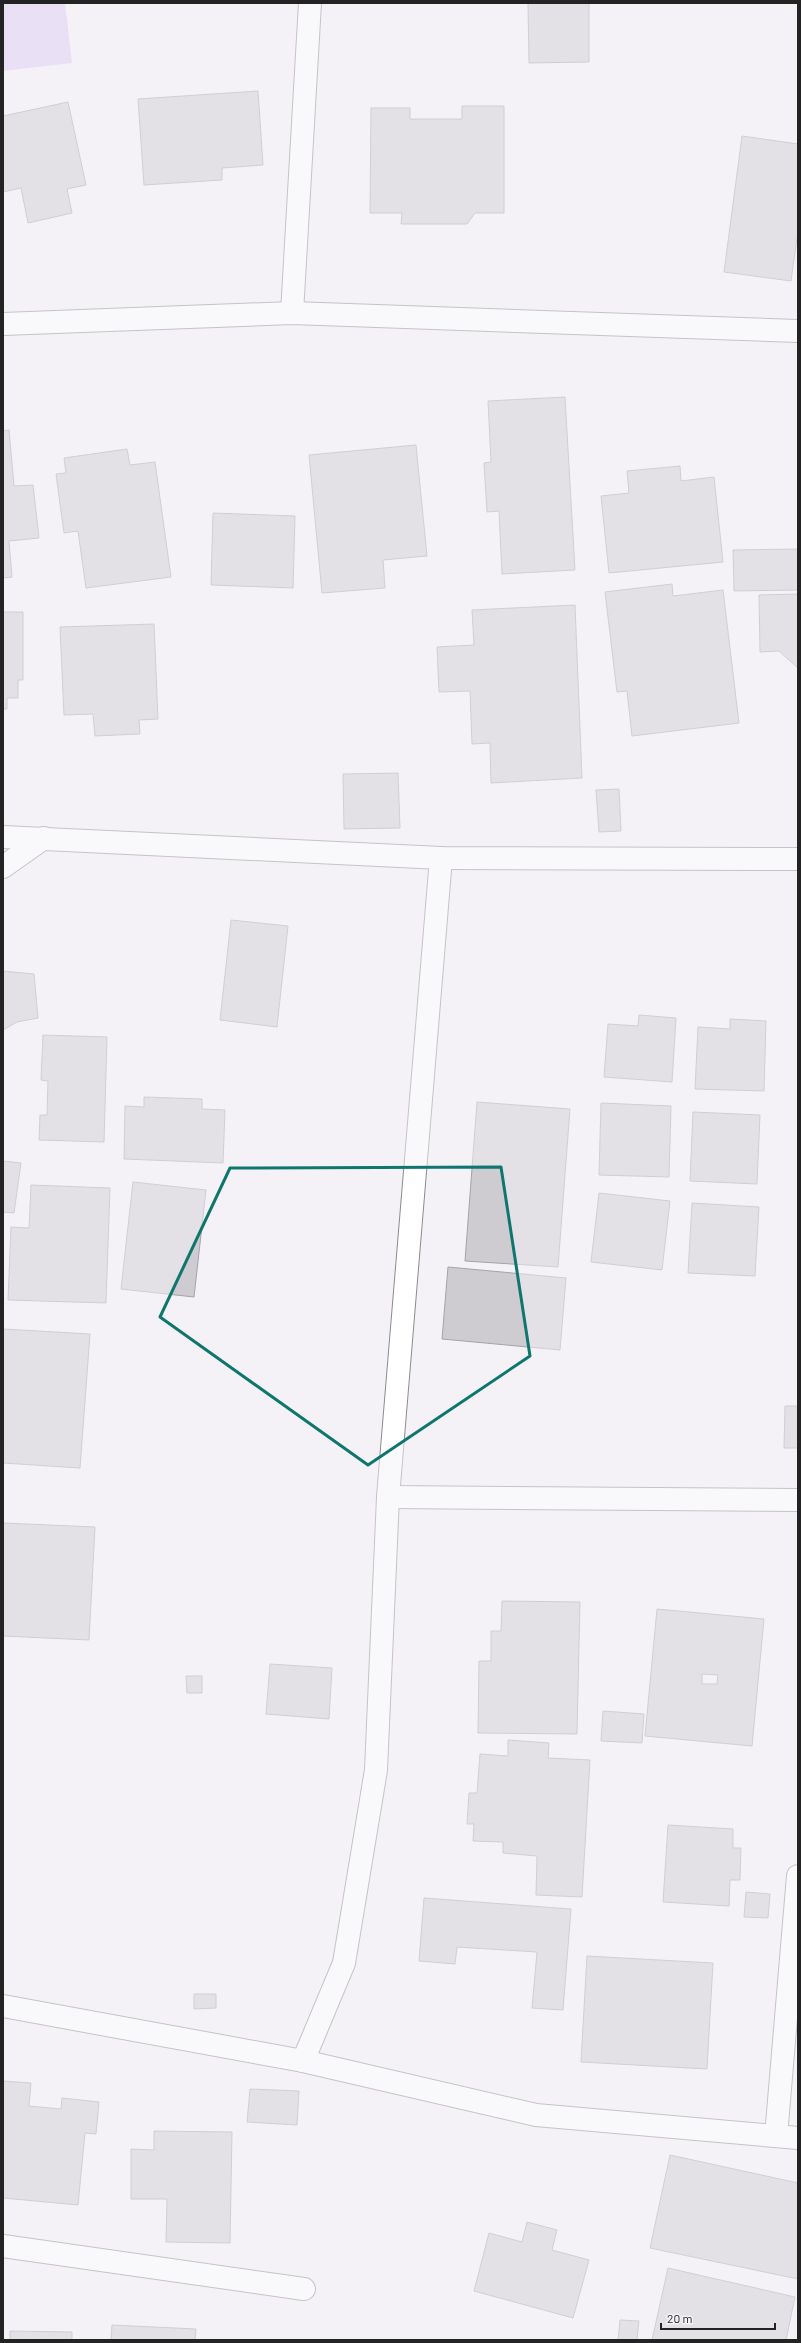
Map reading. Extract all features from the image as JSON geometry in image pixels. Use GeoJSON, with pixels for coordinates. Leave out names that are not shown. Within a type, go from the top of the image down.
{"type":"FeatureCollection","features":[{"type":"Feature","properties":{"kind":"street"},"geometry":{"type":"LineString","coordinates":[[292,313],[310,3]]}},
{"type":"Feature","properties":{"kind":"street"},"geometry":{"type":"LineString","coordinates":[[3,324],[292,313],[798,331]]}},
{"type":"Feature","properties":{"kind":"street"},"geometry":{"type":"LineString","coordinates":[[3,837],[441,858],[798,859]]}},
{"type":"Feature","properties":{"kind":"street"},"geometry":{"type":"LineString","coordinates":[[3,867],[44,838]]}},
{"type":"Feature","properties":{"kind":"street"},"geometry":{"type":"LineString","coordinates":[[303,2061],[344,1962],[376,1770],[388,1498],[441,858]]}},
{"type":"Feature","properties":{"kind":"street"},"geometry":{"type":"LineString","coordinates":[[388,1498],[798,1500]]}},
{"type":"Feature","properties":{"kind":"street"},"geometry":{"type":"LineString","coordinates":[[776,2136],[798,1876]]}},
{"type":"Feature","properties":{"kind":"street"},"geometry":{"type":"LineString","coordinates":[[3,2006],[303,2061],[536,2115],[798,2138]]}},
{"type":"Feature","properties":{"kind":"street"},"geometry":{"type":"LineString","coordinates":[[3,2246],[304,2289]]}},
{"type":"Feature","properties":{"kind":"highlighted area"},"geometry":{"type":"Polygon","coordinates":[[[501,1167],[530,1356],[368,1465],[160,1317],[230,1168],[501,1167]]]}},
{"type":"Feature","properties":{"kind":"shaded area"},"geometry":{"type":"Polygon","coordinates":[[[3,3],[65,3],[72,63],[3,71],[3,3]]]}},
{"type":"Feature","properties":{"kind":"building"},"geometry":{"type":"Polygon","coordinates":[[[528,3],[589,3],[589,62],[529,63],[528,3]]]}},
{"type":"Feature","properties":{"kind":"building"},"geometry":{"type":"Polygon","coordinates":[[[258,91],[263,165],[222,168],[222,180],[144,185],[138,99],[258,91]]]}},
{"type":"Feature","properties":{"kind":"building"},"geometry":{"type":"Polygon","coordinates":[[[68,102],[86,185],[67,189],[72,213],[28,223],[21,188],[3,192],[3,116],[68,102]]]}},
{"type":"Feature","properties":{"kind":"building"},"geometry":{"type":"Polygon","coordinates":[[[462,106],[504,106],[504,213],[475,213],[467,224],[401,224],[402,213],[370,213],[371,108],[410,108],[410,119],[462,119],[462,106]]]}},
{"type":"Feature","properties":{"kind":"building"},"geometry":{"type":"Polygon","coordinates":[[[742,136],[798,144],[798,231],[791,281],[724,272],[742,136]]]}},
{"type":"Feature","properties":{"kind":"building"},"geometry":{"type":"Polygon","coordinates":[[[565,397],[575,570],[502,574],[499,511],[487,512],[484,463],[491,462],[488,401],[565,397]]]}},
{"type":"Feature","properties":{"kind":"building"},"geometry":{"type":"Polygon","coordinates":[[[9,430],[14,486],[33,485],[39,538],[9,541],[12,577],[3,578],[3,431],[9,430]]]}},
{"type":"Feature","properties":{"kind":"building"},"geometry":{"type":"Polygon","coordinates":[[[416,445],[427,556],[383,560],[385,588],[322,593],[309,455],[416,445]]]}},
{"type":"Feature","properties":{"kind":"building"},"geometry":{"type":"Polygon","coordinates":[[[127,449],[130,465],[155,462],[171,577],[86,588],[78,531],[64,533],[56,474],[66,473],[64,458],[127,449]]]}},
{"type":"Feature","properties":{"kind":"building"},"geometry":{"type":"Polygon","coordinates":[[[680,466],[681,481],[714,477],[723,562],[609,573],[601,496],[629,493],[627,471],[680,466]]]}},
{"type":"Feature","properties":{"kind":"building"},"geometry":{"type":"Polygon","coordinates":[[[213,513],[295,516],[293,588],[211,585],[213,513]]]}},
{"type":"Feature","properties":{"kind":"building"},"geometry":{"type":"Polygon","coordinates":[[[798,549],[798,590],[734,591],[733,550],[798,549]]]}},
{"type":"Feature","properties":{"kind":"building"},"geometry":{"type":"Polygon","coordinates":[[[672,584],[673,596],[723,590],[739,723],[632,736],[627,691],[617,692],[605,592],[672,584]]]}},
{"type":"Feature","properties":{"kind":"building"},"geometry":{"type":"Polygon","coordinates":[[[798,594],[798,668],[779,651],[760,652],[759,595],[798,594]]]}},
{"type":"Feature","properties":{"kind":"building"},"geometry":{"type":"Polygon","coordinates":[[[575,605],[582,778],[491,783],[490,743],[472,744],[470,691],[439,692],[437,647],[474,645],[472,610],[575,605]]]}},
{"type":"Feature","properties":{"kind":"building"},"geometry":{"type":"Polygon","coordinates":[[[3,612],[23,612],[23,680],[18,680],[18,698],[7,698],[7,709],[3,709],[3,612]]]}},
{"type":"Feature","properties":{"kind":"building"},"geometry":{"type":"Polygon","coordinates":[[[154,624],[158,719],[139,720],[140,734],[95,736],[93,714],[64,715],[60,627],[154,624]]]}},
{"type":"Feature","properties":{"kind":"building"},"geometry":{"type":"Polygon","coordinates":[[[398,773],[400,828],[344,829],[343,774],[398,773]]]}},
{"type":"Feature","properties":{"kind":"building"},"geometry":{"type":"Polygon","coordinates":[[[619,789],[621,831],[599,832],[596,790],[619,789]]]}},
{"type":"Feature","properties":{"kind":"building"},"geometry":{"type":"Polygon","coordinates":[[[231,920],[288,926],[277,1027],[220,1020],[231,920]]]}},
{"type":"Feature","properties":{"kind":"building"},"geometry":{"type":"Polygon","coordinates":[[[3,971],[34,974],[38,1018],[17,1022],[3,1030],[3,971]]]}},
{"type":"Feature","properties":{"kind":"building"},"geometry":{"type":"Polygon","coordinates":[[[639,1015],[676,1018],[672,1082],[604,1077],[608,1024],[638,1026],[639,1015]]]}},
{"type":"Feature","properties":{"kind":"building"},"geometry":{"type":"Polygon","coordinates":[[[730,1019],[766,1021],[764,1091],[695,1089],[698,1027],[730,1029],[730,1019]]]}},
{"type":"Feature","properties":{"kind":"building"},"geometry":{"type":"Polygon","coordinates":[[[43,1035],[107,1037],[104,1142],[39,1140],[40,1115],[47,1115],[48,1081],[41,1080],[43,1035]]]}},
{"type":"Feature","properties":{"kind":"building"},"geometry":{"type":"Polygon","coordinates":[[[144,1097],[202,1099],[202,1109],[225,1110],[223,1163],[124,1159],[125,1106],[144,1107],[144,1097]]]}},
{"type":"Feature","properties":{"kind":"building"},"geometry":{"type":"Polygon","coordinates":[[[477,1102],[570,1109],[558,1267],[465,1261],[477,1102]]]}},
{"type":"Feature","properties":{"kind":"building"},"geometry":{"type":"Polygon","coordinates":[[[601,1103],[671,1106],[669,1177],[599,1175],[601,1103]]]}},
{"type":"Feature","properties":{"kind":"building"},"geometry":{"type":"Polygon","coordinates":[[[693,1112],[760,1115],[757,1184],[690,1181],[693,1112]]]}},
{"type":"Feature","properties":{"kind":"building"},"geometry":{"type":"Polygon","coordinates":[[[3,1161],[21,1163],[14,1213],[3,1212],[3,1161]]]}},
{"type":"Feature","properties":{"kind":"building"},"geometry":{"type":"Polygon","coordinates":[[[133,1182],[206,1190],[194,1297],[121,1289],[133,1182]]]}},
{"type":"Feature","properties":{"kind":"building"},"geometry":{"type":"Polygon","coordinates":[[[31,1185],[110,1188],[106,1303],[8,1300],[11,1227],[29,1228],[31,1185]]]}},
{"type":"Feature","properties":{"kind":"building"},"geometry":{"type":"Polygon","coordinates":[[[599,1193],[670,1201],[662,1270],[591,1262],[599,1193]]]}},
{"type":"Feature","properties":{"kind":"building"},"geometry":{"type":"Polygon","coordinates":[[[692,1203],[759,1207],[755,1276],[688,1273],[692,1203]]]}},
{"type":"Feature","properties":{"kind":"building"},"geometry":{"type":"Polygon","coordinates":[[[448,1267],[566,1278],[560,1350],[442,1339],[448,1267]]]}},
{"type":"Feature","properties":{"kind":"building"},"geometry":{"type":"Polygon","coordinates":[[[3,1329],[90,1334],[80,1468],[3,1463],[3,1329]]]}},
{"type":"Feature","properties":{"kind":"building"},"geometry":{"type":"Polygon","coordinates":[[[785,1406],[798,1406],[798,1448],[784,1448],[785,1406]]]}},
{"type":"Feature","properties":{"kind":"building"},"geometry":{"type":"Polygon","coordinates":[[[3,1523],[95,1527],[89,1640],[3,1636],[3,1523]]]}},
{"type":"Feature","properties":{"kind":"building"},"geometry":{"type":"Polygon","coordinates":[[[502,1601],[580,1602],[577,1734],[478,1733],[479,1661],[491,1661],[491,1631],[501,1631],[502,1601]]]}},
{"type":"Feature","properties":{"kind":"building"},"geometry":{"type":"Polygon","coordinates":[[[657,1609],[764,1619],[752,1746],[645,1736],[657,1609]],[[702,1674],[702,1684],[717,1684],[718,1675],[702,1674]]]}},
{"type":"Feature","properties":{"kind":"building"},"geometry":{"type":"Polygon","coordinates":[[[270,1664],[332,1668],[329,1719],[266,1714],[270,1664]]]}},
{"type":"Feature","properties":{"kind":"building"},"geometry":{"type":"Polygon","coordinates":[[[186,1676],[202,1676],[202,1693],[187,1693],[186,1676]]]}},
{"type":"Feature","properties":{"kind":"building"},"geometry":{"type":"Polygon","coordinates":[[[603,1711],[644,1714],[642,1743],[601,1741],[603,1711]]]}},
{"type":"Feature","properties":{"kind":"building"},"geometry":{"type":"Polygon","coordinates":[[[508,1740],[549,1743],[548,1758],[590,1760],[582,1897],[536,1895],[537,1856],[503,1853],[503,1842],[473,1841],[474,1824],[467,1824],[469,1793],[477,1793],[480,1754],[508,1756],[508,1740]]]}},
{"type":"Feature","properties":{"kind":"building"},"geometry":{"type":"Polygon","coordinates":[[[668,1825],[733,1829],[733,1848],[741,1848],[740,1880],[730,1880],[729,1906],[663,1902],[668,1825]]]}},
{"type":"Feature","properties":{"kind":"building"},"geometry":{"type":"Polygon","coordinates":[[[746,1892],[770,1894],[768,1918],[744,1917],[746,1892]]]}},
{"type":"Feature","properties":{"kind":"building"},"geometry":{"type":"Polygon","coordinates":[[[424,1898],[571,1909],[563,2010],[532,2008],[537,1952],[457,1947],[455,1964],[419,1961],[424,1898]]]}},
{"type":"Feature","properties":{"kind":"building"},"geometry":{"type":"Polygon","coordinates":[[[587,1956],[713,1963],[707,2069],[581,2062],[587,1956]]]}},
{"type":"Feature","properties":{"kind":"building"},"geometry":{"type":"Polygon","coordinates":[[[194,1994],[216,1994],[216,2008],[194,2009],[194,1994]]]}},
{"type":"Feature","properties":{"kind":"building"},"geometry":{"type":"Polygon","coordinates":[[[3,2081],[31,2083],[29,2106],[61,2109],[62,2098],[99,2102],[96,2134],[85,2133],[78,2205],[3,2198],[3,2081]]]}},
{"type":"Feature","properties":{"kind":"building"},"geometry":{"type":"Polygon","coordinates":[[[250,2089],[299,2091],[297,2125],[247,2122],[250,2089]]]}},
{"type":"Feature","properties":{"kind":"building"},"geometry":{"type":"Polygon","coordinates":[[[154,2131],[232,2132],[230,2243],[166,2242],[167,2199],[131,2199],[131,2149],[154,2150],[154,2131]]]}},
{"type":"Feature","properties":{"kind":"building"},"geometry":{"type":"Polygon","coordinates":[[[670,2155],[798,2183],[798,2279],[650,2248],[670,2155]]]}},
{"type":"Feature","properties":{"kind":"building"},"geometry":{"type":"Polygon","coordinates":[[[527,2222],[557,2230],[552,2250],[589,2260],[573,2318],[474,2291],[489,2233],[522,2242],[527,2222]]]}},
{"type":"Feature","properties":{"kind":"building"},"geometry":{"type":"Polygon","coordinates":[[[668,2268],[795,2297],[786,2340],[652,2340],[668,2268]]]}},
{"type":"Feature","properties":{"kind":"building"},"geometry":{"type":"Polygon","coordinates":[[[620,2320],[639,2321],[637,2340],[618,2340],[620,2320]]]}},
{"type":"Feature","properties":{"kind":"building"},"geometry":{"type":"Polygon","coordinates":[[[112,2325],[196,2329],[195,2340],[111,2340],[112,2325]]]}},
{"type":"Feature","properties":{"kind":"building"},"geometry":{"type":"Polygon","coordinates":[[[10,2331],[72,2332],[72,2340],[10,2340],[10,2331]]]}}]}
